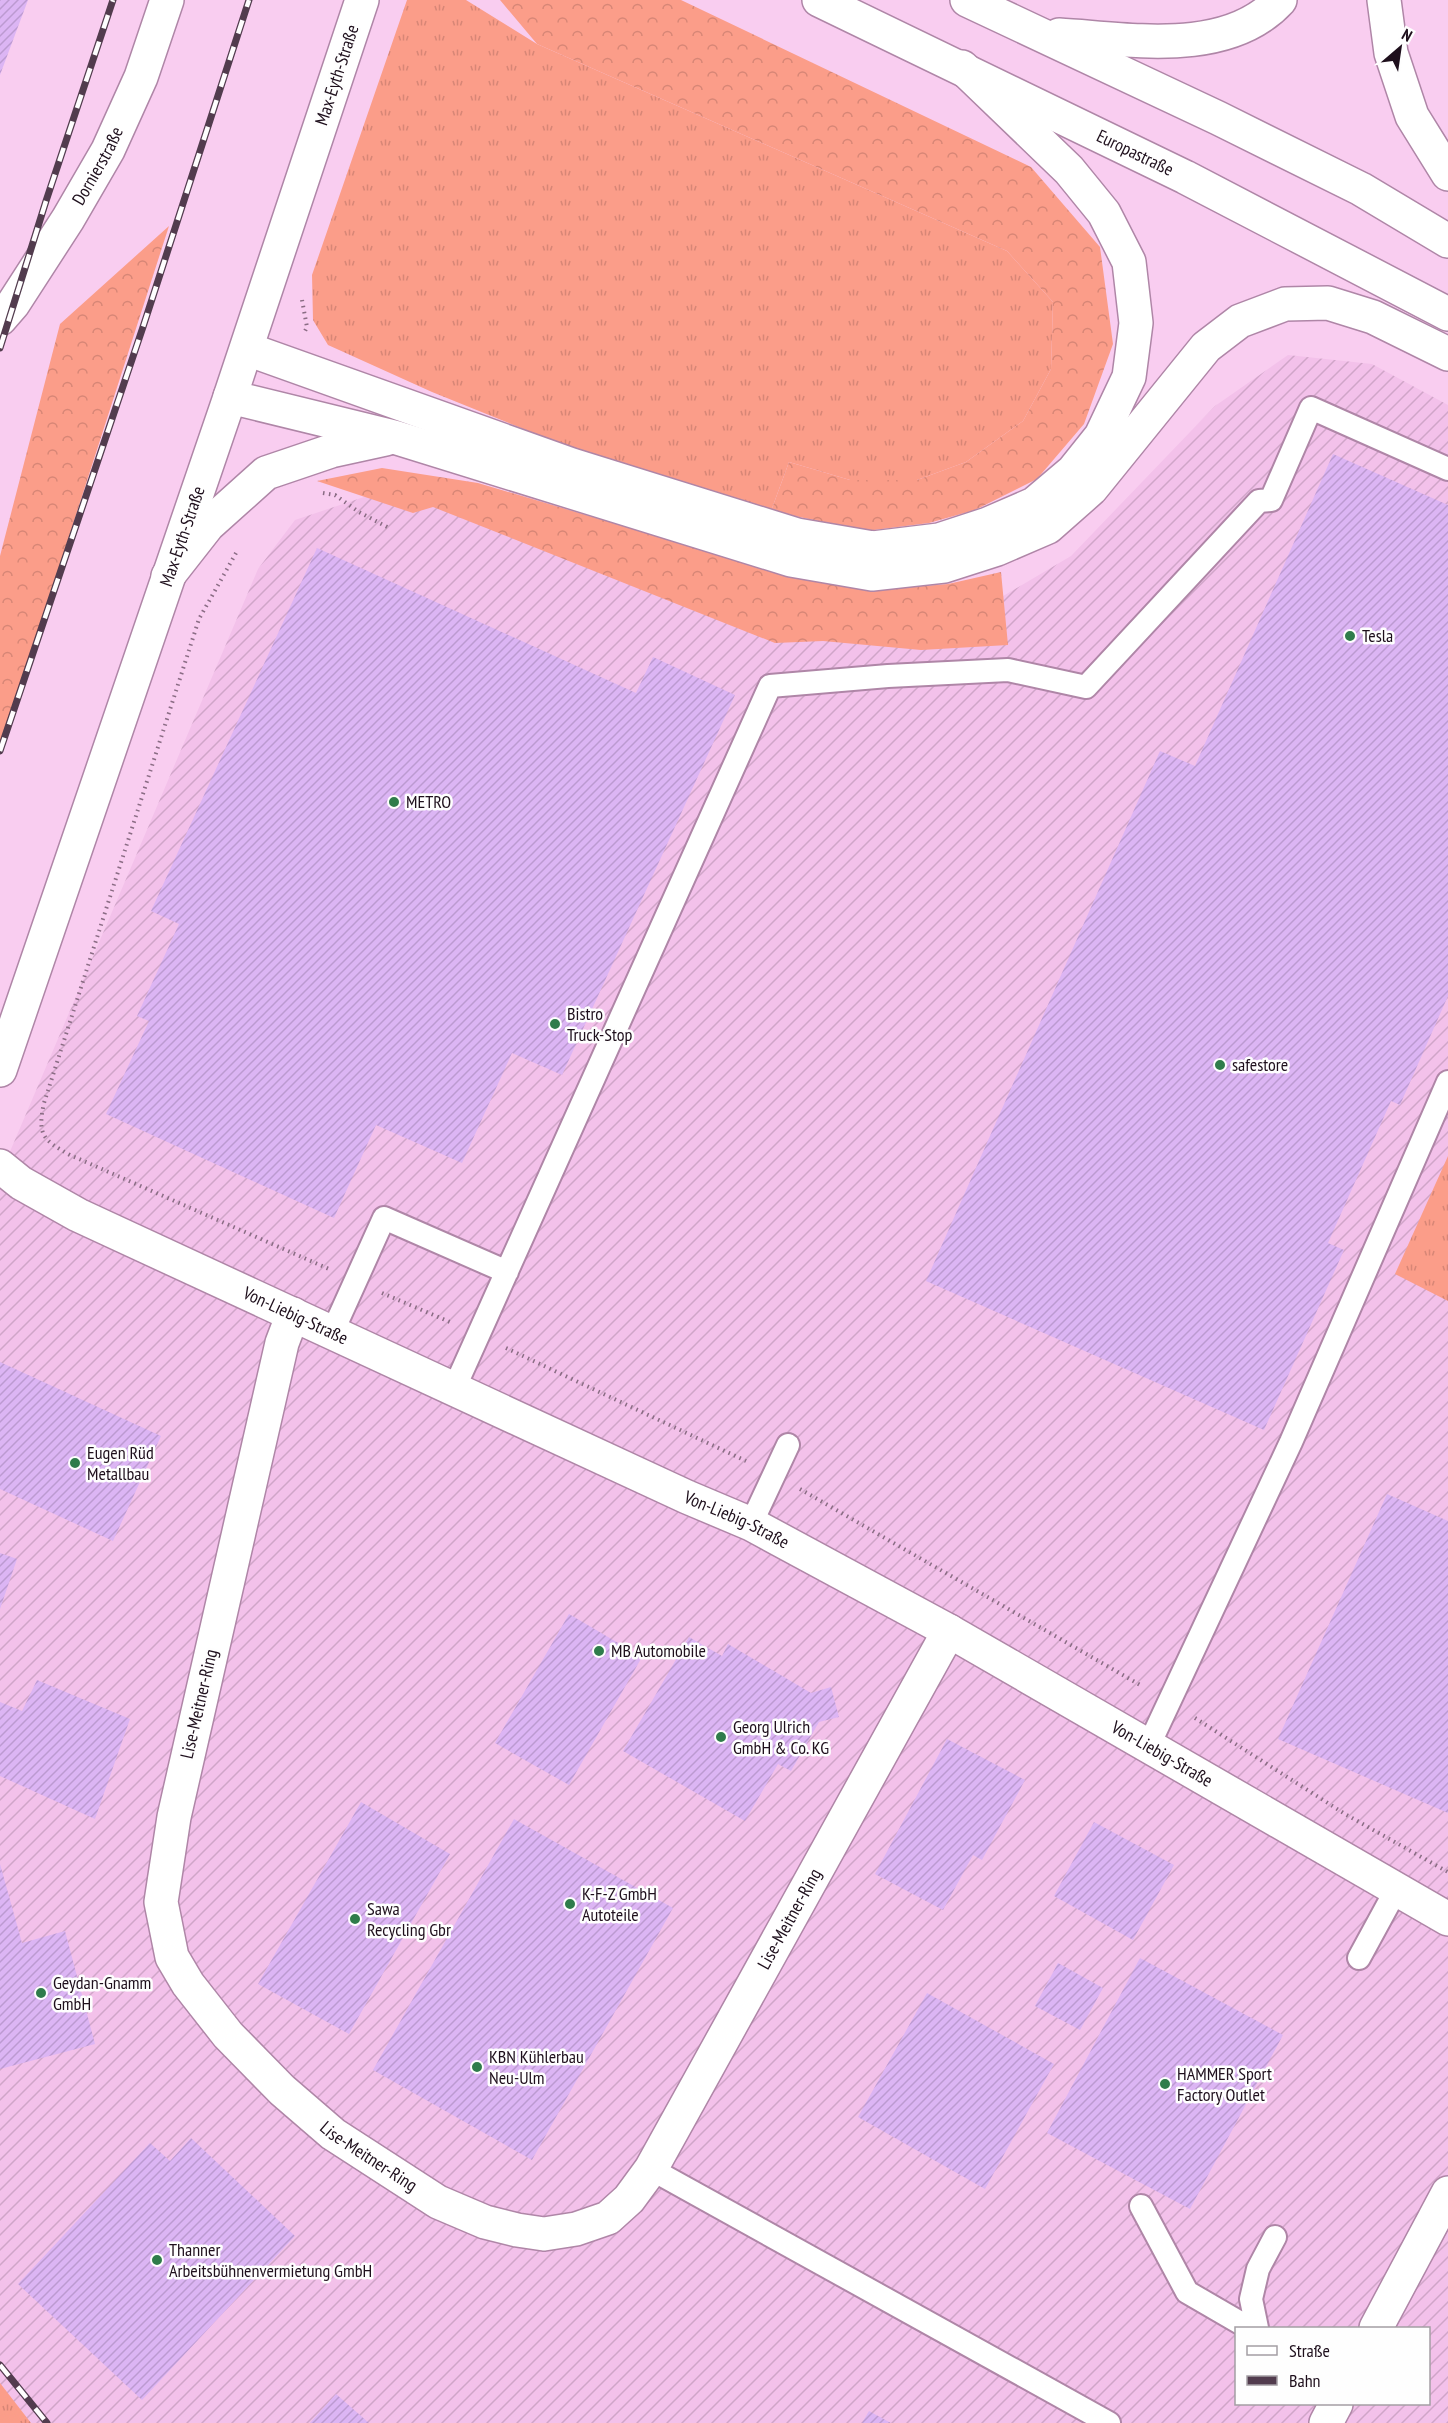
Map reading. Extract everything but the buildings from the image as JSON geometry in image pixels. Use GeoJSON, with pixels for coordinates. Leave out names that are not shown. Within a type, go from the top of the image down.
{"type":"FeatureCollection","features":[{"type":"Feature","properties":{"kind":"main road","name":"Dornierstraße"},"geometry":{"type":"LineString","coordinates":[[0,319],[13,304],[68,219],[108,150],[141,77],[167,0]]}},
{"type":"Feature","properties":{"kind":"main road","name":"Max-Eyth-Straße"},"geometry":{"type":"LineString","coordinates":[[0,1070],[247,349],[362,0]]}},
{"type":"Feature","properties":{"kind":"main road","name":"Europastraße"},"geometry":{"type":"LineString","coordinates":[[819,0],[962,67],[1185,177],[1448,314]]}},
{"type":"Feature","properties":{"kind":"main road"},"geometry":{"type":"LineString","coordinates":[[966,0],[1218,118],[1361,189],[1448,228]]}},
{"type":"Feature","properties":{"kind":"main road"},"geometry":{"type":"LineString","coordinates":[[1041,34],[1180,41],[1226,34],[1269,11],[1280,0]]}},
{"type":"Feature","properties":{"kind":"main road"},"geometry":{"type":"LineString","coordinates":[[1384,0],[1390,53],[1412,116],[1448,174]]}},
{"type":"Feature","properties":{"kind":"main road"},"geometry":{"type":"LineString","coordinates":[[247,349],[572,465],[797,535],[873,548],[939,540],[988,524],[1034,504],[1073,471],[1101,436],[1129,376],[1136,322],[1129,262],[1104,213],[1070,170],[962,67]]}},
{"type":"Feature","properties":{"kind":"main road"},"geometry":{"type":"LineString","coordinates":[[1361,189],[1448,241]]}},
{"type":"Feature","properties":{"kind":"main road"},"geometry":{"type":"LineString","coordinates":[[1277,226],[1448,336]]}},
{"type":"Feature","properties":{"kind":"main road"},"geometry":{"type":"LineString","coordinates":[[230,397],[394,437],[791,560],[872,574],[944,566],[997,549],[1048,527],[1091,489],[1206,347],[1240,321],[1285,304],[1328,303],[1373,316],[1448,354]]}},
{"type":"Feature","properties":{"kind":"main road"},"geometry":{"type":"LineString","coordinates":[[168,576],[208,525],[266,473],[331,451],[394,437]]}},
{"type":"Feature","properties":{"kind":"main road","name":"Von-Liebig-Straße"},"geometry":{"type":"LineString","coordinates":[[0,1166],[21,1183],[78,1215],[751,1524],[949,1631],[1448,1919]]}},
{"type":"Feature","properties":{"kind":"main road","name":"Lise-Meitner-Ring"},"geometry":{"type":"LineString","coordinates":[[293,1314],[282,1343],[174,1817],[161,1902],[172,1957],[188,1984],[228,2035],[282,2090],[333,2134],[447,2206],[485,2222],[544,2234],[576,2229],[608,2218],[629,2199],[651,2169],[949,1631]]}},
{"type":"Feature","properties":{"kind":"main road"},"geometry":{"type":"LineString","coordinates":[[1377,2327],[1448,2193]]}},
{"type":"Feature","properties":{"kind":"main road"},"geometry":{"type":"LineString","coordinates":[[1326,2423],[1335,2405]]}},
{"type":"Feature","properties":{"kind":"lane"},"geometry":{"type":"LineString","coordinates":[[454,1389],[770,686],[888,676],[1008,670],[1086,687],[1259,501],[1271,500],[1311,408],[1448,469]]}},
{"type":"Feature","properties":{"kind":"lane"},"geometry":{"type":"LineString","coordinates":[[1148,1746],[1290,1442],[1448,1082]]}},
{"type":"Feature","properties":{"kind":"lane"},"geometry":{"type":"LineString","coordinates":[[332,1333],[384,1218],[507,1272]]}},
{"type":"Feature","properties":{"kind":"lane"},"geometry":{"type":"LineString","coordinates":[[751,1524],[788,1445]]}},
{"type":"Feature","properties":{"kind":"lane"},"geometry":{"type":"LineString","coordinates":[[1359,1958],[1396,1890]]}},
{"type":"Feature","properties":{"kind":"lane"},"geometry":{"type":"LineString","coordinates":[[651,2169],[1109,2423]]}},
{"type":"Feature","properties":{"kind":"lane"},"geometry":{"type":"LineString","coordinates":[[1141,2206],[1187,2292],[1247,2327]]}},
{"type":"Feature","properties":{"kind":"lane"},"geometry":{"type":"LineString","coordinates":[[1257,2327],[1251,2299],[1258,2269],[1275,2237]]}},
{"type":"Feature","properties":{"kind":"path"},"geometry":{"type":"LineString","coordinates":[[335,495],[359,512],[389,528]]}},
{"type":"Feature","properties":{"kind":"path"},"geometry":{"type":"LineString","coordinates":[[47,1142],[40,1123],[44,1103],[199,620],[241,545]]}},
{"type":"Feature","properties":{"kind":"shaded area"},"geometry":{"type":"Polygon","coordinates":[[[1288,355],[1372,364],[1448,405],[1448,2423],[0,2423],[0,1175],[258,569],[295,520],[391,488],[947,629],[1071,556],[1215,406],[1288,355]]]}},
{"type":"Feature","properties":{"kind":"green space"},"geometry":{"type":"Polygon","coordinates":[[[407,0],[466,0],[537,44],[1007,251],[1053,302],[1051,369],[1023,421],[966,462],[917,480],[850,480],[789,462],[771,511],[553,441],[432,392],[328,345],[313,320],[312,275],[407,0]]]}},
{"type":"Feature","properties":{"kind":"green space"},"geometry":{"type":"Polygon","coordinates":[[[500,0],[681,0],[1031,167],[1100,247],[1113,344],[1084,424],[1037,479],[975,510],[929,523],[866,531],[771,511],[789,462],[850,480],[917,480],[966,462],[1023,421],[1051,369],[1053,302],[1007,251],[537,44],[500,0]]]}},
{"type":"Feature","properties":{"kind":"green space"},"geometry":{"type":"Polygon","coordinates":[[[169,226],[0,751],[0,556],[60,324],[169,226]]]}},
{"type":"Feature","properties":{"kind":"green space"},"geometry":{"type":"Polygon","coordinates":[[[382,468],[478,483],[762,567],[872,590],[948,584],[1001,572],[1008,645],[921,650],[823,641],[775,643],[433,507],[413,513],[317,481],[382,468]]]}},
{"type":"Feature","properties":{"kind":"green space"},"geometry":{"type":"Polygon","coordinates":[[[1448,1156],[1448,1301],[1395,1274],[1448,1156]]]}},
{"type":"Feature","properties":{"kind":"green space"},"geometry":{"type":"Polygon","coordinates":[[[0,2383],[31,2423],[0,2423],[0,2383]]]}},
{"type":"Feature","properties":{"kind":"railway"},"geometry":{"type":"LineString","coordinates":[[0,348],[113,0]]}},
{"type":"Feature","properties":{"kind":"railway"},"geometry":{"type":"LineString","coordinates":[[0,751],[143,327],[249,0]]}},
{"type":"Feature","properties":{"kind":"railway"},"geometry":{"type":"LineString","coordinates":[[0,2365],[47,2423]]}},
{"type":"Feature","properties":{"kind":"place","name":"Tesla"},"geometry":{"type":"Point","coordinates":[1350,636]}},
{"type":"Feature","properties":{"kind":"place","name":"METRO"},"geometry":{"type":"Point","coordinates":[394,802]}},
{"type":"Feature","properties":{"kind":"place","name":"Bistro Truck-Stop"},"geometry":{"type":"Point","coordinates":[555,1024]}},
{"type":"Feature","properties":{"kind":"place","name":"safestore"},"geometry":{"type":"Point","coordinates":[1220,1065]}},
{"type":"Feature","properties":{"kind":"place","name":"Eugen Rüd Metallbau"},"geometry":{"type":"Point","coordinates":[75,1463]}},
{"type":"Feature","properties":{"kind":"place","name":"MB Automobile"},"geometry":{"type":"Point","coordinates":[599,1651]}},
{"type":"Feature","properties":{"kind":"place","name":"Georg Ulrich GmbH & Co. KG"},"geometry":{"type":"Point","coordinates":[721,1737]}},
{"type":"Feature","properties":{"kind":"place","name":"K-F-Z GmbH Autoteile"},"geometry":{"type":"Point","coordinates":[570,1904]}},
{"type":"Feature","properties":{"kind":"place","name":"Sawa Recycling Gbr"},"geometry":{"type":"Point","coordinates":[355,1919]}},
{"type":"Feature","properties":{"kind":"place","name":"Geydan-Gnamm GmbH"},"geometry":{"type":"Point","coordinates":[41,1993]}},
{"type":"Feature","properties":{"kind":"place","name":"KBN Kühlerbau Neu-Ulm"},"geometry":{"type":"Point","coordinates":[477,2067]}},
{"type":"Feature","properties":{"kind":"place","name":"HAMMER Sport Factory Outlet"},"geometry":{"type":"Point","coordinates":[1165,2084]}},
{"type":"Feature","properties":{"kind":"place","name":"Thanner Arbeitsbühnenvermietung GmbH"},"geometry":{"type":"Point","coordinates":[157,2260]}}]}
